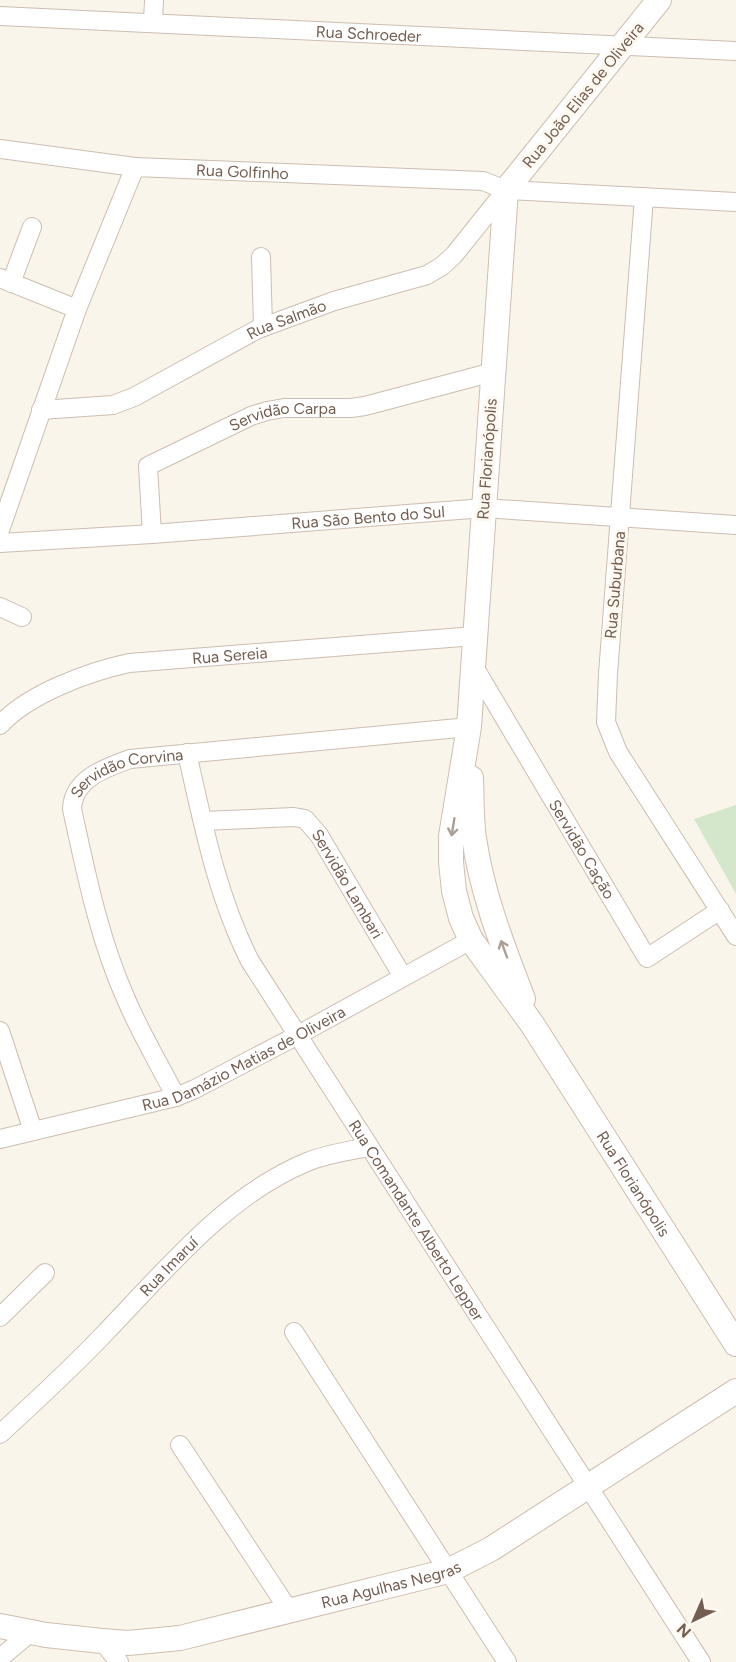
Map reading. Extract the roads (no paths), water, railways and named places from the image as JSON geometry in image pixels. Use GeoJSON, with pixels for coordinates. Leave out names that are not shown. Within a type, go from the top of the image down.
{"type":"FeatureCollection","features":[{"type":"Feature","properties":{"kind":"street"},"geometry":{"type":"LineString","coordinates":[[153,23],[154,0]]}},
{"type":"Feature","properties":{"kind":"street","name":"Rua João Elias de Oliveira"},"geometry":{"type":"LineString","coordinates":[[506,190],[659,0]]}},
{"type":"Feature","properties":{"kind":"street","name":"Rua Schroeder"},"geometry":{"type":"LineString","coordinates":[[0,16],[736,51]]}},
{"type":"Feature","properties":{"kind":"street","name":"Rua Golfinho"},"geometry":{"type":"LineString","coordinates":[[0,148],[135,167],[483,181],[506,190],[736,202]]}},
{"type":"Feature","properties":{"kind":"street"},"geometry":{"type":"LineString","coordinates":[[0,530],[77,309],[135,167]]}},
{"type":"Feature","properties":{"kind":"street","name":"Rua Salmão"},"geometry":{"type":"LineString","coordinates":[[41,411],[113,405],[135,397],[238,338],[263,327],[334,302],[427,275],[454,255],[506,190]]}},
{"type":"Feature","properties":{"kind":"street","name":"Rua Florianópolis"},"geometry":{"type":"LineString","coordinates":[[506,190],[469,727],[474,836],[478,863],[503,948],[532,1024]]}},
{"type":"Feature","properties":{"kind":"street","name":"Rua Suburbana"},"geometry":{"type":"LineString","coordinates":[[645,197],[606,722],[618,752],[736,936]]}},
{"type":"Feature","properties":{"kind":"street"},"geometry":{"type":"LineString","coordinates":[[32,227],[6,280],[77,309]]}},
{"type":"Feature","properties":{"kind":"street"},"geometry":{"type":"LineString","coordinates":[[261,257],[263,327]]}},
{"type":"Feature","properties":{"kind":"street","name":"Servidão Carpa"},"geometry":{"type":"LineString","coordinates":[[152,534],[147,466],[251,416],[284,408],[365,406],[493,372]]}},
{"type":"Feature","properties":{"kind":"street","name":"Rua São Bento do Sul"},"geometry":{"type":"LineString","coordinates":[[0,543],[152,534],[484,508],[736,525]]}},
{"type":"Feature","properties":{"kind":"street"},"geometry":{"type":"LineString","coordinates":[[0,607],[22,617]]}},
{"type":"Feature","properties":{"kind":"street","name":"Rua Sereia"},"geometry":{"type":"LineString","coordinates":[[0,725],[17,710],[72,681],[99,670],[129,663],[475,636]]}},
{"type":"Feature","properties":{"kind":"street","name":"Servidão Cação"},"geometry":{"type":"LineString","coordinates":[[472,665],[647,958],[720,910]]}},
{"type":"Feature","properties":{"kind":"street","name":"Rua Florianópolis"},"geometry":{"type":"LineString","coordinates":[[469,727],[451,844],[454,891],[461,918],[471,940],[532,1024],[736,1344]]}},
{"type":"Feature","properties":{"kind":"street","name":"Servidão Corvina"},"geometry":{"type":"LineString","coordinates":[[176,1097],[125,998],[95,910],[72,809],[72,799],[78,789],[93,775],[109,766],[130,759],[469,727]]}},
{"type":"Feature","properties":{"kind":"street","name":"Rua Comandante Alberto Lepper"},"geometry":{"type":"LineString","coordinates":[[187,753],[225,903],[250,962],[701,1662]]}},
{"type":"Feature","properties":{"kind":"street","name":"Servidão Lambari"},"geometry":{"type":"LineString","coordinates":[[203,821],[294,817],[305,819],[320,835],[403,977]]}},
{"type":"Feature","properties":{"kind":"street","name":"Rua Damázio Matias de Oliveira"},"geometry":{"type":"LineString","coordinates":[[0,1139],[176,1097],[195,1089],[471,940]]}},
{"type":"Feature","properties":{"kind":"street"},"geometry":{"type":"LineString","coordinates":[[0,1031],[33,1131]]}},
{"type":"Feature","properties":{"kind":"street","name":"Rua Imaruí"},"geometry":{"type":"LineString","coordinates":[[0,1434],[70,1368],[169,1265],[230,1210],[269,1183],[309,1161],[369,1147]]}},
{"type":"Feature","properties":{"kind":"street"},"geometry":{"type":"LineString","coordinates":[[0,1317],[45,1273]]}},
{"type":"Feature","properties":{"kind":"street"},"geometry":{"type":"LineString","coordinates":[[294,1332],[507,1662]]}},
{"type":"Feature","properties":{"kind":"street","name":"Rua Agulhas Negras"},"geometry":{"type":"LineString","coordinates":[[0,1626],[30,1633],[129,1643],[180,1638],[448,1571],[491,1549],[736,1391]]}},
{"type":"Feature","properties":{"kind":"street"},"geometry":{"type":"LineString","coordinates":[[180,1445],[290,1612]]}},
{"type":"Feature","properties":{"kind":"street"},"geometry":{"type":"LineString","coordinates":[[0,1658],[30,1633]]}},
{"type":"Feature","properties":{"kind":"street"},"geometry":{"type":"LineString","coordinates":[[102,1641],[119,1662]]}}]}
